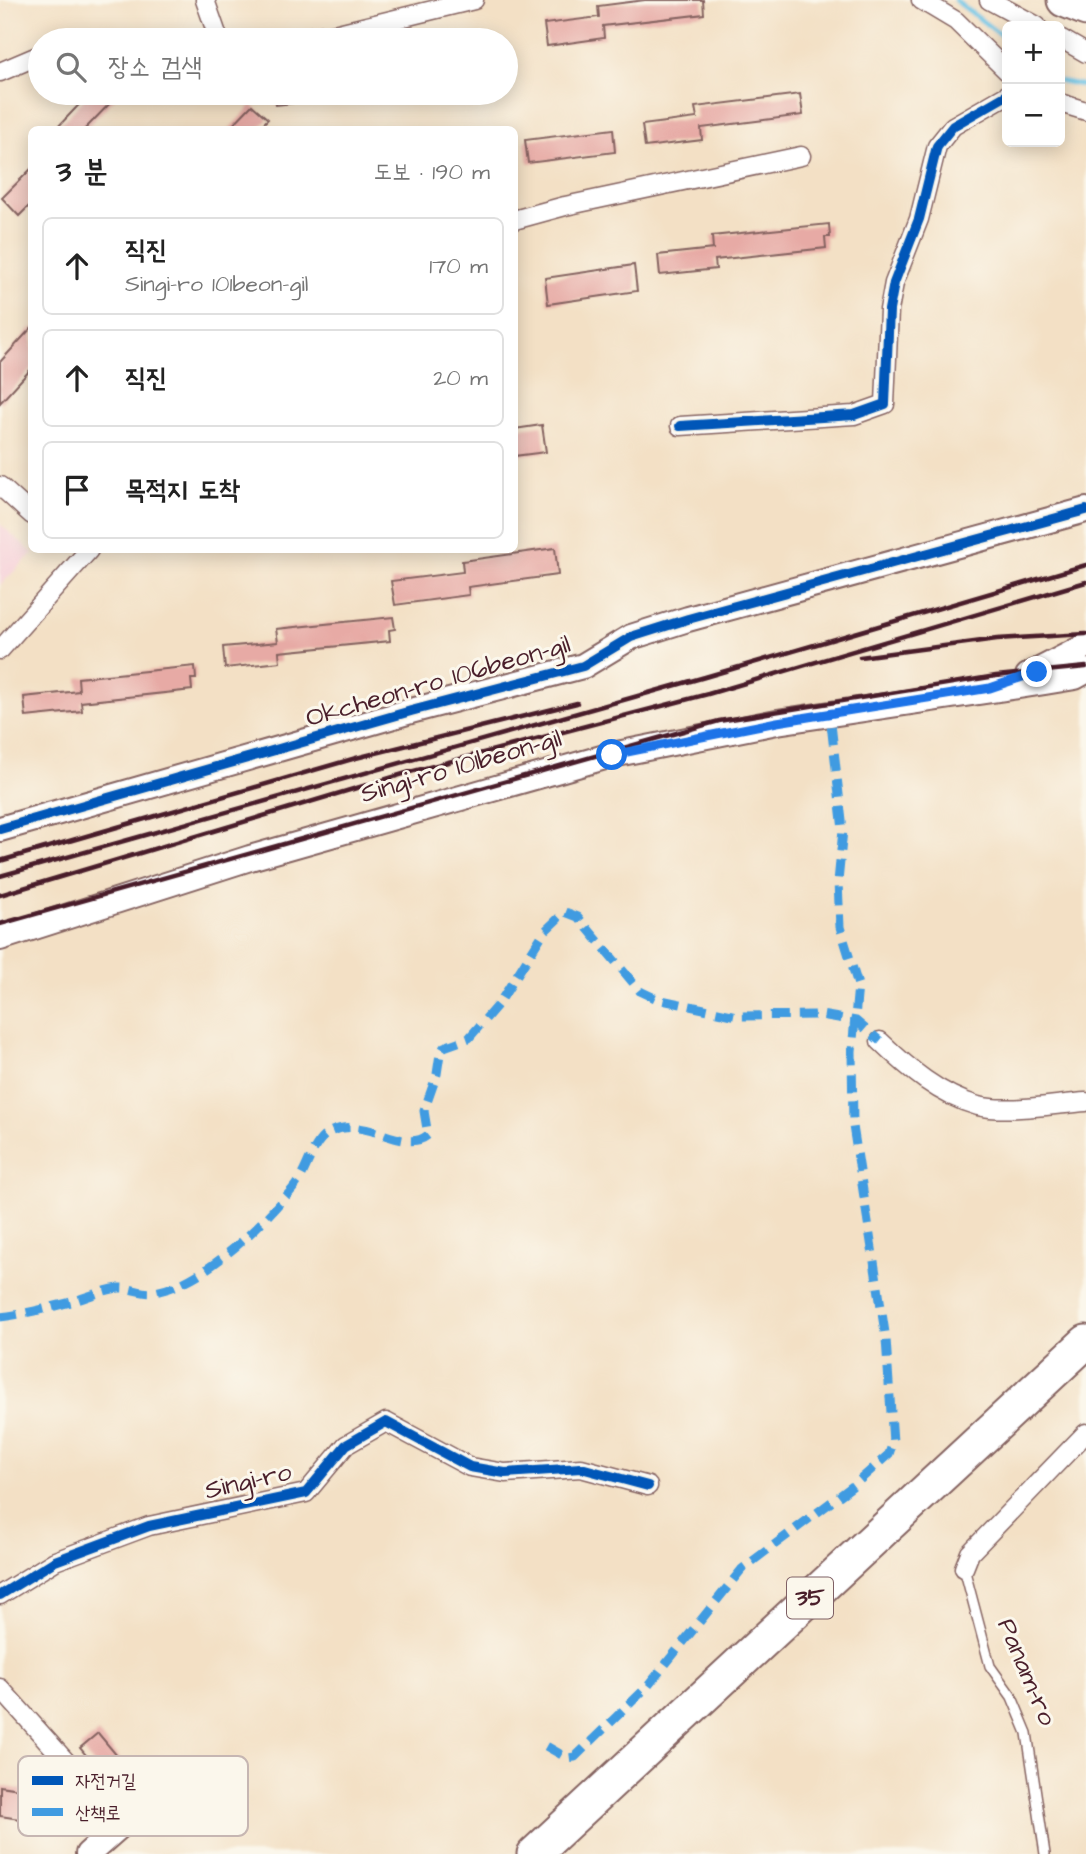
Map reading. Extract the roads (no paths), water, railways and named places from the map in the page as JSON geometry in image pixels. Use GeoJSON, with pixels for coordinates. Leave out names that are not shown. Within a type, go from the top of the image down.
{"type":"FeatureCollection","features":[{"type":"Feature","properties":{"kind":"highway"},"geometry":{"type":"LineString","coordinates":[[1064,0],[1086,9]]}},
{"type":"Feature","properties":{"kind":"highway","name":"35"},"geometry":{"type":"LineString","coordinates":[[534,1854],[1086,1342]]}},
{"type":"Feature","properties":{"kind":"highway","name":"35"},"geometry":{"type":"LineString","coordinates":[[562,1854],[1086,1374]]}},
{"type":"Feature","properties":{"kind":"street"},"geometry":{"type":"LineString","coordinates":[[205,0],[215,28]]}},
{"type":"Feature","properties":{"kind":"street"},"geometry":{"type":"LineString","coordinates":[[359,28],[474,0]]}},
{"type":"Feature","properties":{"kind":"street"},"geometry":{"type":"LineString","coordinates":[[921,0],[956,21],[1002,66]]}},
{"type":"Feature","properties":{"kind":"street"},"geometry":{"type":"LineString","coordinates":[[989,0],[1028,21]]}},
{"type":"Feature","properties":{"kind":"street"},"geometry":{"type":"LineString","coordinates":[[1065,41],[1086,52]]}},
{"type":"Feature","properties":{"kind":"street"},"geometry":{"type":"LineString","coordinates":[[0,72],[28,59]]}},
{"type":"Feature","properties":{"kind":"street"},"geometry":{"type":"LineString","coordinates":[[680,426],[854,415],[885,404],[889,310],[894,283],[919,219],[937,146],[953,126],[1002,98]]}},
{"type":"Feature","properties":{"kind":"street"},"geometry":{"type":"LineString","coordinates":[[1065,105],[1086,111]]}},
{"type":"Feature","properties":{"kind":"street"},"geometry":{"type":"LineString","coordinates":[[518,219],[565,206],[801,156]]}},
{"type":"Feature","properties":{"kind":"street"},"geometry":{"type":"LineString","coordinates":[[0,486],[28,511]]}},
{"type":"Feature","properties":{"kind":"street","name":"Okcheon-ro 106beon-gil"},"geometry":{"type":"LineString","coordinates":[[0,829],[398,714],[583,666],[631,637],[688,619],[1086,510]]}},
{"type":"Feature","properties":{"kind":"street"},"geometry":{"type":"LineString","coordinates":[[0,650],[79,553]]}},
{"type":"Feature","properties":{"kind":"street"},"geometry":{"type":"LineString","coordinates":[[990,688],[1037,672],[1086,646]]}},
{"type":"Feature","properties":{"kind":"street"},"geometry":{"type":"LineString","coordinates":[[990,688],[1075,677],[1086,671]]}},
{"type":"Feature","properties":{"kind":"street","name":"Singi-ro 101beon-gil"},"geometry":{"type":"LineString","coordinates":[[0,938],[250,858],[612,755],[777,722],[990,688]]}},
{"type":"Feature","properties":{"kind":"street"},"geometry":{"type":"LineString","coordinates":[[880,1041],[912,1072],[951,1096],[981,1107],[1086,1102]]}},
{"type":"Feature","properties":{"kind":"street","name":"Singi-ro"},"geometry":{"type":"LineString","coordinates":[[0,1595],[55,1560],[149,1526],[306,1493],[346,1445],[386,1422],[470,1467],[505,1473],[581,1468],[648,1486]]}},
{"type":"Feature","properties":{"kind":"street","name":"Panam-ro"},"geometry":{"type":"LineString","coordinates":[[964,1567],[970,1553],[1086,1433]]}},
{"type":"Feature","properties":{"kind":"street"},"geometry":{"type":"LineString","coordinates":[[0,1688],[61,1756]]}},
{"type":"Feature","properties":{"kind":"street"},"geometry":{"type":"LineString","coordinates":[[88,1854],[108,1836]]}},
{"type":"Feature","properties":{"kind":"lane","name":"Panam-ro"},"geometry":{"type":"LineString","coordinates":[[964,1567],[990,1665],[1012,1697],[1027,1733],[1045,1854]]}},
{"type":"Feature","properties":{"kind":"waterway"},"geometry":{"type":"LineString","coordinates":[[955,0],[1002,36]]}},
{"type":"Feature","properties":{"kind":"waterway"},"geometry":{"type":"LineString","coordinates":[[1065,82],[1086,86]]}},
{"type":"Feature","properties":{"kind":"railway"},"geometry":{"type":"LineString","coordinates":[[0,876],[705,677],[1086,565]]}},
{"type":"Feature","properties":{"kind":"railway"},"geometry":{"type":"LineString","coordinates":[[0,895],[410,772],[708,694],[1086,582]]}},
{"type":"Feature","properties":{"kind":"railway"},"geometry":{"type":"LineString","coordinates":[[860,657],[997,639],[1086,634]]}},
{"type":"Feature","properties":{"kind":"railway"},"geometry":{"type":"LineString","coordinates":[[0,924],[719,721],[996,676],[1086,667]]}},
{"type":"Feature","properties":{"kind":"railway"},"geometry":{"type":"LineString","coordinates":[[0,861],[356,758],[577,703]]}}]}
